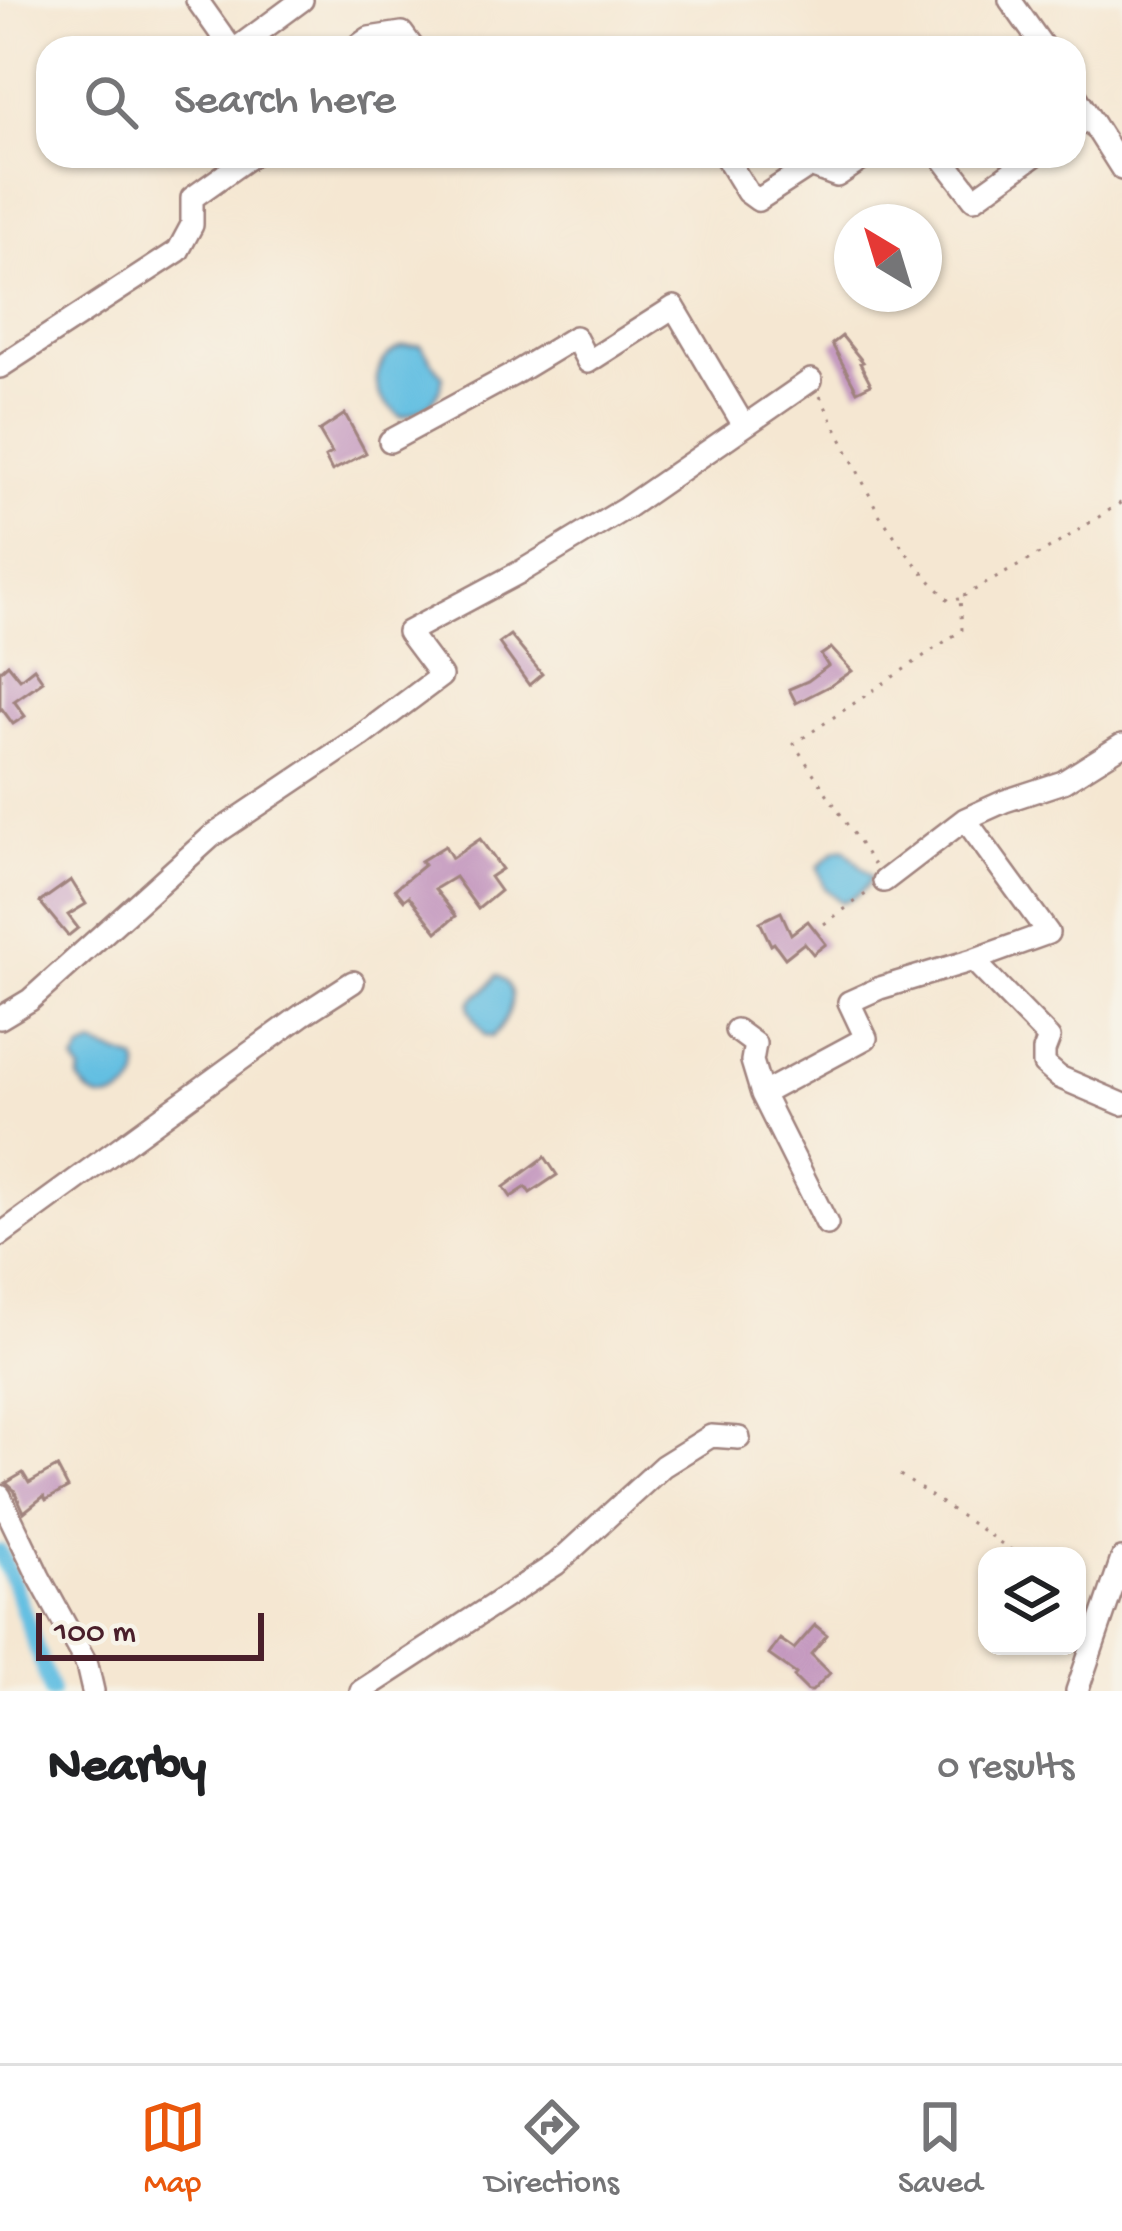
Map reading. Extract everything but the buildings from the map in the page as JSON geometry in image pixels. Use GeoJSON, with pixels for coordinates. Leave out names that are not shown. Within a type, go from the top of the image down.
{"type":"FeatureCollection","features":[{"type":"Feature","properties":{"kind":"street"},"geometry":{"type":"LineString","coordinates":[[197,0],[225,36]]}},
{"type":"Feature","properties":{"kind":"street"},"geometry":{"type":"LineString","coordinates":[[251,36],[302,0]]}},
{"type":"Feature","properties":{"kind":"street"},"geometry":{"type":"LineString","coordinates":[[1010,0],[1036,36]]}},
{"type":"Feature","properties":{"kind":"street"},"geometry":{"type":"LineString","coordinates":[[1086,127],[1122,169]]}},
{"type":"Feature","properties":{"kind":"street"},"geometry":{"type":"LineString","coordinates":[[0,367],[178,251],[192,225],[192,198],[234,168]]}},
{"type":"Feature","properties":{"kind":"street"},"geometry":{"type":"LineString","coordinates":[[732,168],[758,200],[807,168]]}},
{"type":"Feature","properties":{"kind":"street"},"geometry":{"type":"LineString","coordinates":[[815,168],[837,176],[849,168]]}},
{"type":"Feature","properties":{"kind":"street"},"geometry":{"type":"LineString","coordinates":[[950,168],[974,199],[1017,168]]}},
{"type":"Feature","properties":{"kind":"street"},"geometry":{"type":"LineString","coordinates":[[390,441],[574,337],[588,362],[674,307],[743,424]]}},
{"type":"Feature","properties":{"kind":"street"},"geometry":{"type":"LineString","coordinates":[[0,1018],[30,1000],[212,836],[441,676],[408,632],[609,518],[811,380]]}},
{"type":"Feature","properties":{"kind":"street"},"geometry":{"type":"LineString","coordinates":[[884,881],[965,819],[1063,782],[1122,746]]}},
{"type":"Feature","properties":{"kind":"street"},"geometry":{"type":"LineString","coordinates":[[762,1094],[866,1038],[849,1002],[1048,933],[965,819]]}},
{"type":"Feature","properties":{"kind":"street"},"geometry":{"type":"LineString","coordinates":[[974,960],[1049,1038],[1044,1064],[1059,1077],[1122,1105]]}},
{"type":"Feature","properties":{"kind":"street"},"geometry":{"type":"LineString","coordinates":[[0,1235],[353,982]]}},
{"type":"Feature","properties":{"kind":"street"},"geometry":{"type":"LineString","coordinates":[[736,1030],[755,1044],[752,1061],[762,1094],[827,1224]]}},
{"type":"Feature","properties":{"kind":"street"},"geometry":{"type":"LineString","coordinates":[[361,1691],[556,1564],[663,1466],[711,1436],[739,1438]]}},
{"type":"Feature","properties":{"kind":"street"},"geometry":{"type":"LineString","coordinates":[[0,1496],[87,1665],[93,1691]]}},
{"type":"Feature","properties":{"kind":"street"},"geometry":{"type":"LineString","coordinates":[[1077,1691],[1122,1559]]}},
{"type":"Feature","properties":{"kind":"path"},"geometry":{"type":"LineString","coordinates":[[811,380],[879,514],[949,601],[1052,547],[1122,502]]}},
{"type":"Feature","properties":{"kind":"path"},"geometry":{"type":"LineString","coordinates":[[824,924],[884,881],[794,744],[962,630],[961,598]]}},
{"type":"Feature","properties":{"kind":"path"},"geometry":{"type":"LineString","coordinates":[[900,1475],[1007,1547]]}},
{"type":"Feature","properties":{"kind":"water"},"geometry":{"type":"Polygon","coordinates":[[[421,345],[443,377],[441,386],[429,404],[401,417],[380,395],[378,374],[395,350],[421,345]]]}},
{"type":"Feature","properties":{"kind":"water"},"geometry":{"type":"Polygon","coordinates":[[[844,849],[872,877],[860,893],[841,902],[825,888],[818,867],[844,849]]]}},
{"type":"Feature","properties":{"kind":"water"},"geometry":{"type":"Polygon","coordinates":[[[497,975],[509,988],[511,1005],[492,1037],[485,1035],[470,1005],[497,975]]]}},
{"type":"Feature","properties":{"kind":"water"},"geometry":{"type":"Polygon","coordinates":[[[93,1045],[136,1060],[139,1070],[133,1087],[109,1099],[89,1092],[79,1080],[81,1072],[75,1062],[82,1050],[93,1045]]]}},
{"type":"Feature","properties":{"kind":"waterway"},"geometry":{"type":"LineString","coordinates":[[0,1552],[51,1691]]}}]}
